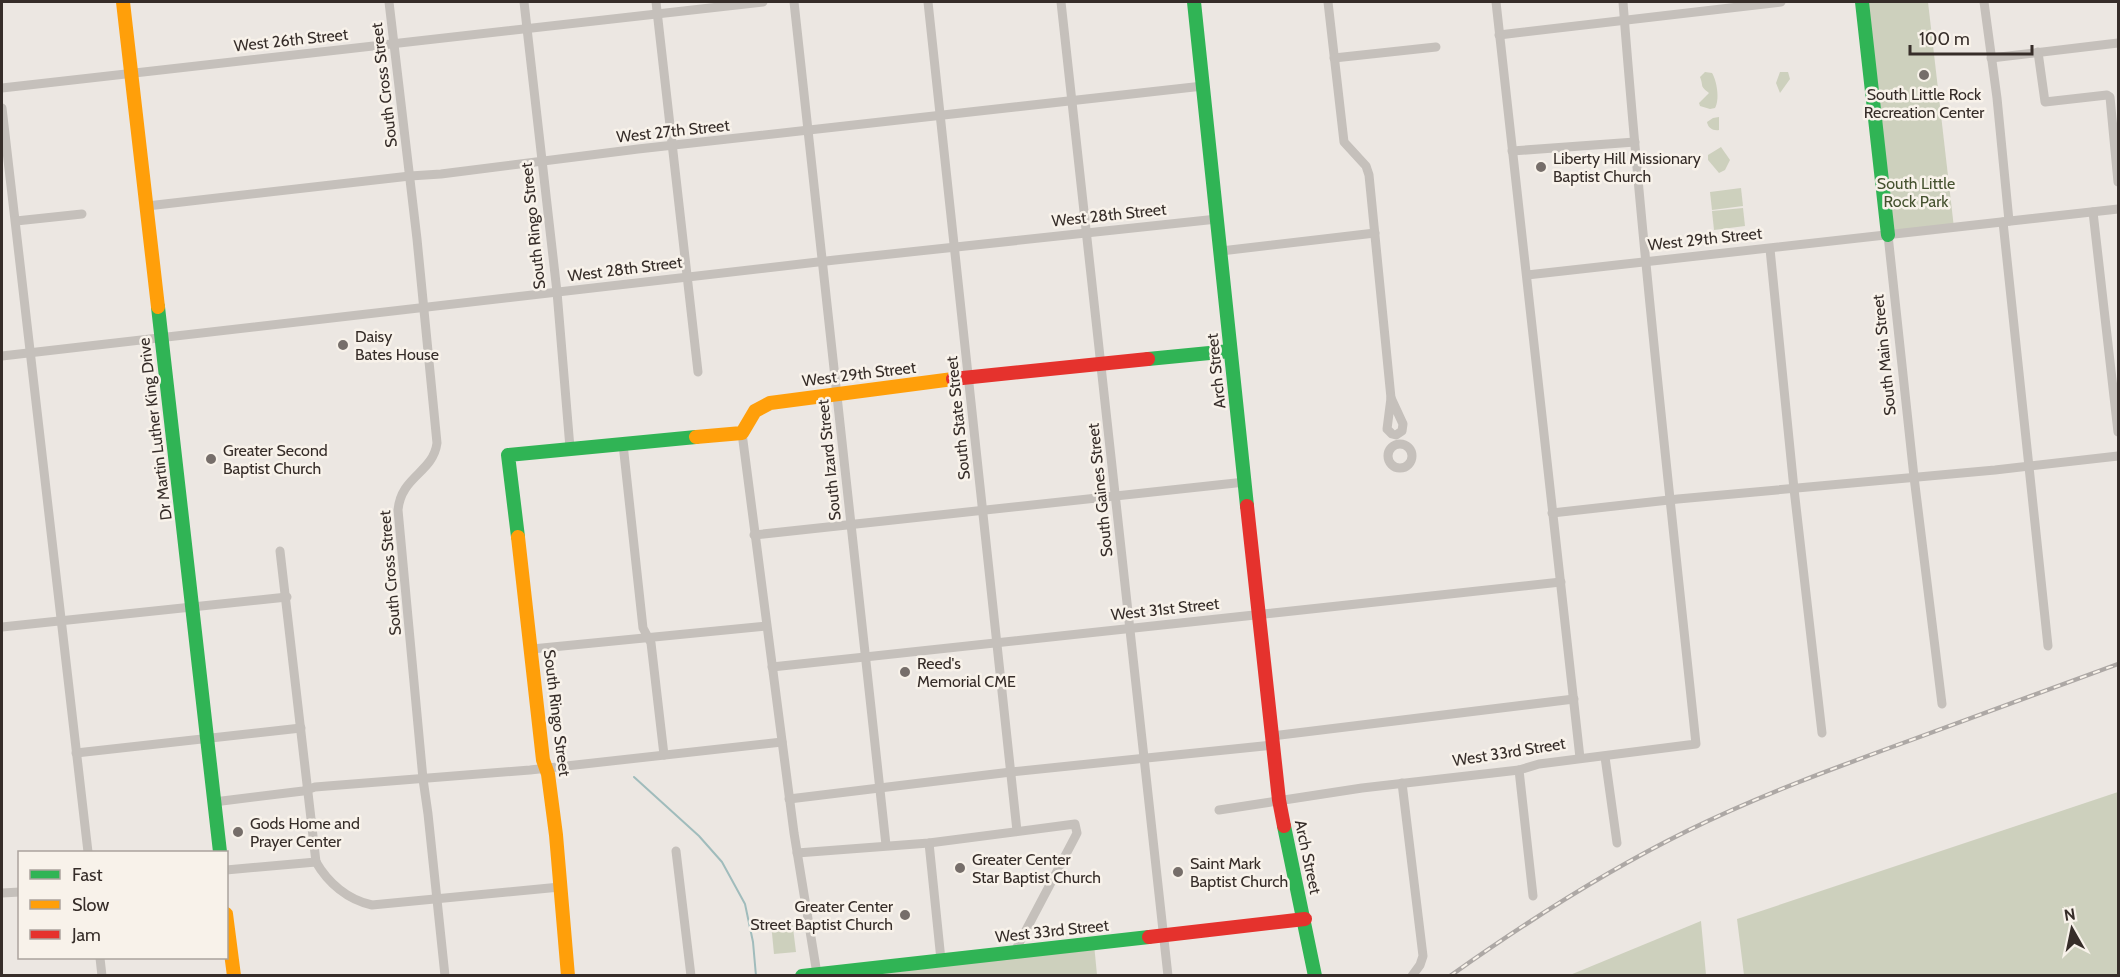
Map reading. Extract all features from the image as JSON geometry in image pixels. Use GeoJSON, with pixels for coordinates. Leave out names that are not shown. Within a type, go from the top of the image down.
{"type":"FeatureCollection","features":[{"type":"Feature","properties":{"kind":"street","name":"Dr Martin Luther King Drive"},"geometry":{"type":"LineString","coordinates":[[123,2],[220,851]]}},
{"type":"Feature","properties":{"kind":"street","name":"South Cross Street"},"geometry":{"type":"LineString","coordinates":[[389,2],[410,176],[437,443],[433,459],[402,492],[398,510],[423,779],[445,975]]}},
{"type":"Feature","properties":{"kind":"street","name":"South Ringo Street"},"geometry":{"type":"LineString","coordinates":[[524,2],[557,292],[570,448],[508,455],[543,760],[556,835],[568,975]]}},
{"type":"Feature","properties":{"kind":"street"},"geometry":{"type":"LineString","coordinates":[[656,2],[698,372]]}},
{"type":"Feature","properties":{"kind":"street","name":"West 26th Street"},"geometry":{"type":"LineString","coordinates":[[2,88],[763,2]]}},
{"type":"Feature","properties":{"kind":"street","name":"South Izard Street"},"geometry":{"type":"LineString","coordinates":[[794,2],[886,845]]}},
{"type":"Feature","properties":{"kind":"street","name":"South State Street"},"geometry":{"type":"LineString","coordinates":[[928,2],[1017,831]]}},
{"type":"Feature","properties":{"kind":"street","name":"South Gaines Street"},"geometry":{"type":"LineString","coordinates":[[1061,2],[1168,975]]}},
{"type":"Feature","properties":{"kind":"street","name":"Arch Street"},"geometry":{"type":"LineString","coordinates":[[1194,2],[1279,800],[1315,975]]}},
{"type":"Feature","properties":{"kind":"street"},"geometry":{"type":"LineString","coordinates":[[1328,2],[1344,142],[1368,170],[1391,398],[1403,424],[1397,439]]}},
{"type":"Feature","properties":{"kind":"street"},"geometry":{"type":"LineString","coordinates":[[1496,2],[1580,758]]}},
{"type":"Feature","properties":{"kind":"street"},"geometry":{"type":"LineString","coordinates":[[1623,2],[1624,33],[1670,500]]}},
{"type":"Feature","properties":{"kind":"street"},"geometry":{"type":"LineString","coordinates":[[1499,35],[1743,4],[1781,2]]}},
{"type":"Feature","properties":{"kind":"street","name":"South Main Street"},"geometry":{"type":"LineString","coordinates":[[1862,2],[1914,477],[1942,704]]}},
{"type":"Feature","properties":{"kind":"street"},"geometry":{"type":"LineString","coordinates":[[1984,2],[1997,98],[2006,221],[2048,646]]}},
{"type":"Feature","properties":{"kind":"street"},"geometry":{"type":"LineString","coordinates":[[1991,57],[2118,44]]}},
{"type":"Feature","properties":{"kind":"street"},"geometry":{"type":"LineString","coordinates":[[1334,58],[1436,47]]}},
{"type":"Feature","properties":{"kind":"street"},"geometry":{"type":"LineString","coordinates":[[2038,52],[2045,102],[2110,96],[2118,182]]}},
{"type":"Feature","properties":{"kind":"street","name":"West 27th Street"},"geometry":{"type":"LineString","coordinates":[[147,206],[1203,86]]}},
{"type":"Feature","properties":{"kind":"street"},"geometry":{"type":"LineString","coordinates":[[2,108],[88,851]]}},
{"type":"Feature","properties":{"kind":"street"},"geometry":{"type":"LineString","coordinates":[[1512,152],[1635,141]]}},
{"type":"Feature","properties":{"kind":"street","name":"West 29th Street"},"geometry":{"type":"LineString","coordinates":[[1527,275],[2118,209]]}},
{"type":"Feature","properties":{"kind":"street"},"geometry":{"type":"LineString","coordinates":[[2093,212],[2118,432]]}},
{"type":"Feature","properties":{"kind":"street"},"geometry":{"type":"LineString","coordinates":[[15,221],[82,214]]}},
{"type":"Feature","properties":{"kind":"street","name":"West 28th Street"},"geometry":{"type":"LineString","coordinates":[[2,356],[686,277],[1217,219]]}},
{"type":"Feature","properties":{"kind":"street"},"geometry":{"type":"LineString","coordinates":[[1221,251],[1375,233]]}},
{"type":"Feature","properties":{"kind":"street"},"geometry":{"type":"LineString","coordinates":[[1770,249],[1794,489],[1822,732]]}},
{"type":"Feature","properties":{"kind":"street","name":"West 29th Street"},"geometry":{"type":"LineString","coordinates":[[742,433],[755,411],[763,404],[969,377],[1230,351]]}},
{"type":"Feature","properties":{"kind":"street"},"geometry":{"type":"LineString","coordinates":[[570,448],[742,433],[789,799],[817,974]]}},
{"type":"Feature","properties":{"kind":"street"},"geometry":{"type":"LineString","coordinates":[[622,444],[644,628],[650,637],[664,755]]}},
{"type":"Feature","properties":{"kind":"street"},"geometry":{"type":"LineString","coordinates":[[1552,513],[2118,456]]}},
{"type":"Feature","properties":{"kind":"street"},"geometry":{"type":"LineString","coordinates":[[754,535],[1245,482]]}},
{"type":"Feature","properties":{"kind":"street","name":"West 33rd Street"},"geometry":{"type":"LineString","coordinates":[[1219,810],[1402,783],[1519,770],[1539,764],[1580,758],[1605,757],[1696,744],[1670,500]]}},
{"type":"Feature","properties":{"kind":"street"},"geometry":{"type":"LineString","coordinates":[[280,551],[316,862],[335,885],[360,903],[382,905],[437,897],[560,887]]}},
{"type":"Feature","properties":{"kind":"street","name":"West 31st Street"},"geometry":{"type":"LineString","coordinates":[[772,667],[1561,582]]}},
{"type":"Feature","properties":{"kind":"street"},"geometry":{"type":"LineString","coordinates":[[2,627],[287,597]]}},
{"type":"Feature","properties":{"kind":"street"},"geometry":{"type":"LineString","coordinates":[[532,649],[766,626]]}},
{"type":"Feature","properties":{"kind":"street"},"geometry":{"type":"LineString","coordinates":[[789,799],[1011,772],[1144,759],[1574,699]]}},
{"type":"Feature","properties":{"kind":"street"},"geometry":{"type":"LineString","coordinates":[[76,753],[301,728]]}},
{"type":"Feature","properties":{"kind":"street"},"geometry":{"type":"LineString","coordinates":[[214,802],[309,789],[546,768],[782,742]]}},
{"type":"Feature","properties":{"kind":"street"},"geometry":{"type":"LineString","coordinates":[[1605,757],[1617,843]]}},
{"type":"Feature","properties":{"kind":"street"},"geometry":{"type":"LineString","coordinates":[[1519,770],[1533,896]]}},
{"type":"Feature","properties":{"kind":"street"},"geometry":{"type":"LineString","coordinates":[[1402,783],[1423,956],[1412,975]]}},
{"type":"Feature","properties":{"kind":"street"},"geometry":{"type":"LineString","coordinates":[[797,853],[928,843],[1075,824],[1077,832],[1075,837],[1015,951]]}},
{"type":"Feature","properties":{"kind":"street"},"geometry":{"type":"LineString","coordinates":[[928,843],[941,960]]}},
{"type":"Feature","properties":{"kind":"street"},"geometry":{"type":"LineString","coordinates":[[676,851],[691,975]]}},
{"type":"Feature","properties":{"kind":"street"},"geometry":{"type":"LineString","coordinates":[[228,870],[316,862]]}},
{"type":"Feature","properties":{"kind":"street"},"geometry":{"type":"LineString","coordinates":[[2,894],[18,891]]}},
{"type":"Feature","properties":{"kind":"street","name":"West 33rd Street"},"geometry":{"type":"LineString","coordinates":[[802,975],[1305,919]]}},
{"type":"Feature","properties":{"kind":"street"},"geometry":{"type":"LineString","coordinates":[[228,929],[234,975]]}},
{"type":"Feature","properties":{"kind":"street"},"geometry":{"type":"LineString","coordinates":[[100,959],[102,975]]}},
{"type":"Feature","properties":{"kind":"green space","name":"South Little Rock Park"},"geometry":{"type":"Polygon","coordinates":[[[1862,2],[1928,2],[1954,228],[1888,235],[1862,2]]]}},
{"type":"Feature","properties":{"kind":"green space"},"geometry":{"type":"Polygon","coordinates":[[[1705,72],[1712,73],[1715,81],[1718,96],[1715,108],[1700,106],[1699,103],[1709,93],[1703,87],[1700,77],[1705,72]]]}},
{"type":"Feature","properties":{"kind":"green space"},"geometry":{"type":"Polygon","coordinates":[[[1780,72],[1788,72],[1790,79],[1780,93],[1776,83],[1780,72]]]}},
{"type":"Feature","properties":{"kind":"green space"},"geometry":{"type":"Polygon","coordinates":[[[1719,117],[1719,130],[1711,129],[1707,122],[1719,117]]]}},
{"type":"Feature","properties":{"kind":"green space"},"geometry":{"type":"Polygon","coordinates":[[[1721,147],[1730,160],[1725,170],[1719,173],[1708,160],[1708,155],[1721,147]]]}},
{"type":"Feature","properties":{"kind":"green space"},"geometry":{"type":"Polygon","coordinates":[[[1741,188],[1743,206],[1712,210],[1710,192],[1741,188]]]}},
{"type":"Feature","properties":{"kind":"green space"},"geometry":{"type":"Polygon","coordinates":[[[1743,208],[1745,226],[1714,230],[1712,211],[1743,208]]]}},
{"type":"Feature","properties":{"kind":"green space"},"geometry":{"type":"Polygon","coordinates":[[[2118,792],[2118,975],[1744,975],[1737,919],[2118,792]]]}},
{"type":"Feature","properties":{"kind":"green space"},"geometry":{"type":"Polygon","coordinates":[[[792,920],[796,952],[774,954],[771,923],[792,920]]]}},
{"type":"Feature","properties":{"kind":"green space"},"geometry":{"type":"Polygon","coordinates":[[[1701,921],[1706,975],[1570,975],[1701,921]]]}},
{"type":"Feature","properties":{"kind":"green space"},"geometry":{"type":"Polygon","coordinates":[[[1094,944],[1097,975],[801,976],[1094,944]]]}},
{"type":"Feature","properties":{"kind":"waterway"},"geometry":{"type":"LineString","coordinates":[[634,777],[699,836],[722,862],[745,904],[753,942],[756,976]]}},
{"type":"Feature","properties":{"kind":"railway"},"geometry":{"type":"LineString","coordinates":[[1450,976],[1507,936],[1596,881],[1656,847],[1715,818],[1828,771],[2118,664]]}},
{"type":"Feature","properties":{"kind":"traffic: fast"},"geometry":{"type":"LineString","coordinates":[[1194,2],[1247,506]]}},
{"type":"Feature","properties":{"kind":"traffic: fast"},"geometry":{"type":"LineString","coordinates":[[1862,2],[1888,235]]}},
{"type":"Feature","properties":{"kind":"traffic: fast"},"geometry":{"type":"LineString","coordinates":[[158,307],[220,851]]}},
{"type":"Feature","properties":{"kind":"traffic: fast"},"geometry":{"type":"LineString","coordinates":[[1148,359],[1230,351]]}},
{"type":"Feature","properties":{"kind":"traffic: fast"},"geometry":{"type":"LineString","coordinates":[[518,537],[508,455],[696,437]]}},
{"type":"Feature","properties":{"kind":"traffic: fast"},"geometry":{"type":"LineString","coordinates":[[1284,826],[1315,976]]}},
{"type":"Feature","properties":{"kind":"traffic: fast"},"geometry":{"type":"LineString","coordinates":[[802,976],[1149,937]]}},
{"type":"Feature","properties":{"kind":"traffic: slow"},"geometry":{"type":"LineString","coordinates":[[123,2],[158,307]]}},
{"type":"Feature","properties":{"kind":"traffic: slow"},"geometry":{"type":"LineString","coordinates":[[696,437],[742,433],[755,411],[770,403],[953,379]]}},
{"type":"Feature","properties":{"kind":"traffic: slow"},"geometry":{"type":"LineString","coordinates":[[518,537],[543,760],[548,774],[556,835],[568,976]]}},
{"type":"Feature","properties":{"kind":"traffic: slow"},"geometry":{"type":"LineString","coordinates":[[228,930],[234,976]]}},
{"type":"Feature","properties":{"kind":"traffic: jam"},"geometry":{"type":"LineString","coordinates":[[953,379],[1148,359]]}},
{"type":"Feature","properties":{"kind":"traffic: jam"},"geometry":{"type":"LineString","coordinates":[[1247,506],[1279,800],[1284,826]]}},
{"type":"Feature","properties":{"kind":"traffic: jam"},"geometry":{"type":"LineString","coordinates":[[1149,937],[1305,919]]}},
{"type":"Feature","properties":{"kind":"place","name":"South Little Rock Recreation Center"},"geometry":{"type":"Point","coordinates":[1924,75]}},
{"type":"Feature","properties":{"kind":"place","name":"Liberty Hill Missionary Baptist Church"},"geometry":{"type":"Point","coordinates":[1541,167]}},
{"type":"Feature","properties":{"kind":"place","name":"Daisy Bates House"},"geometry":{"type":"Point","coordinates":[343,345]}},
{"type":"Feature","properties":{"kind":"place","name":"Greater Second Baptist Church"},"geometry":{"type":"Point","coordinates":[211,459]}},
{"type":"Feature","properties":{"kind":"place","name":"Reed's Memorial CME"},"geometry":{"type":"Point","coordinates":[905,672]}},
{"type":"Feature","properties":{"kind":"place","name":"Gods Home and Prayer Center"},"geometry":{"type":"Point","coordinates":[238,832]}},
{"type":"Feature","properties":{"kind":"place","name":"Greater Center Star Baptist Church"},"geometry":{"type":"Point","coordinates":[960,868]}},
{"type":"Feature","properties":{"kind":"place","name":"Saint Mark Baptist Church"},"geometry":{"type":"Point","coordinates":[1178,872]}},
{"type":"Feature","properties":{"kind":"place","name":"Greater Center Street Baptist Church"},"geometry":{"type":"Point","coordinates":[905,915]}}]}
